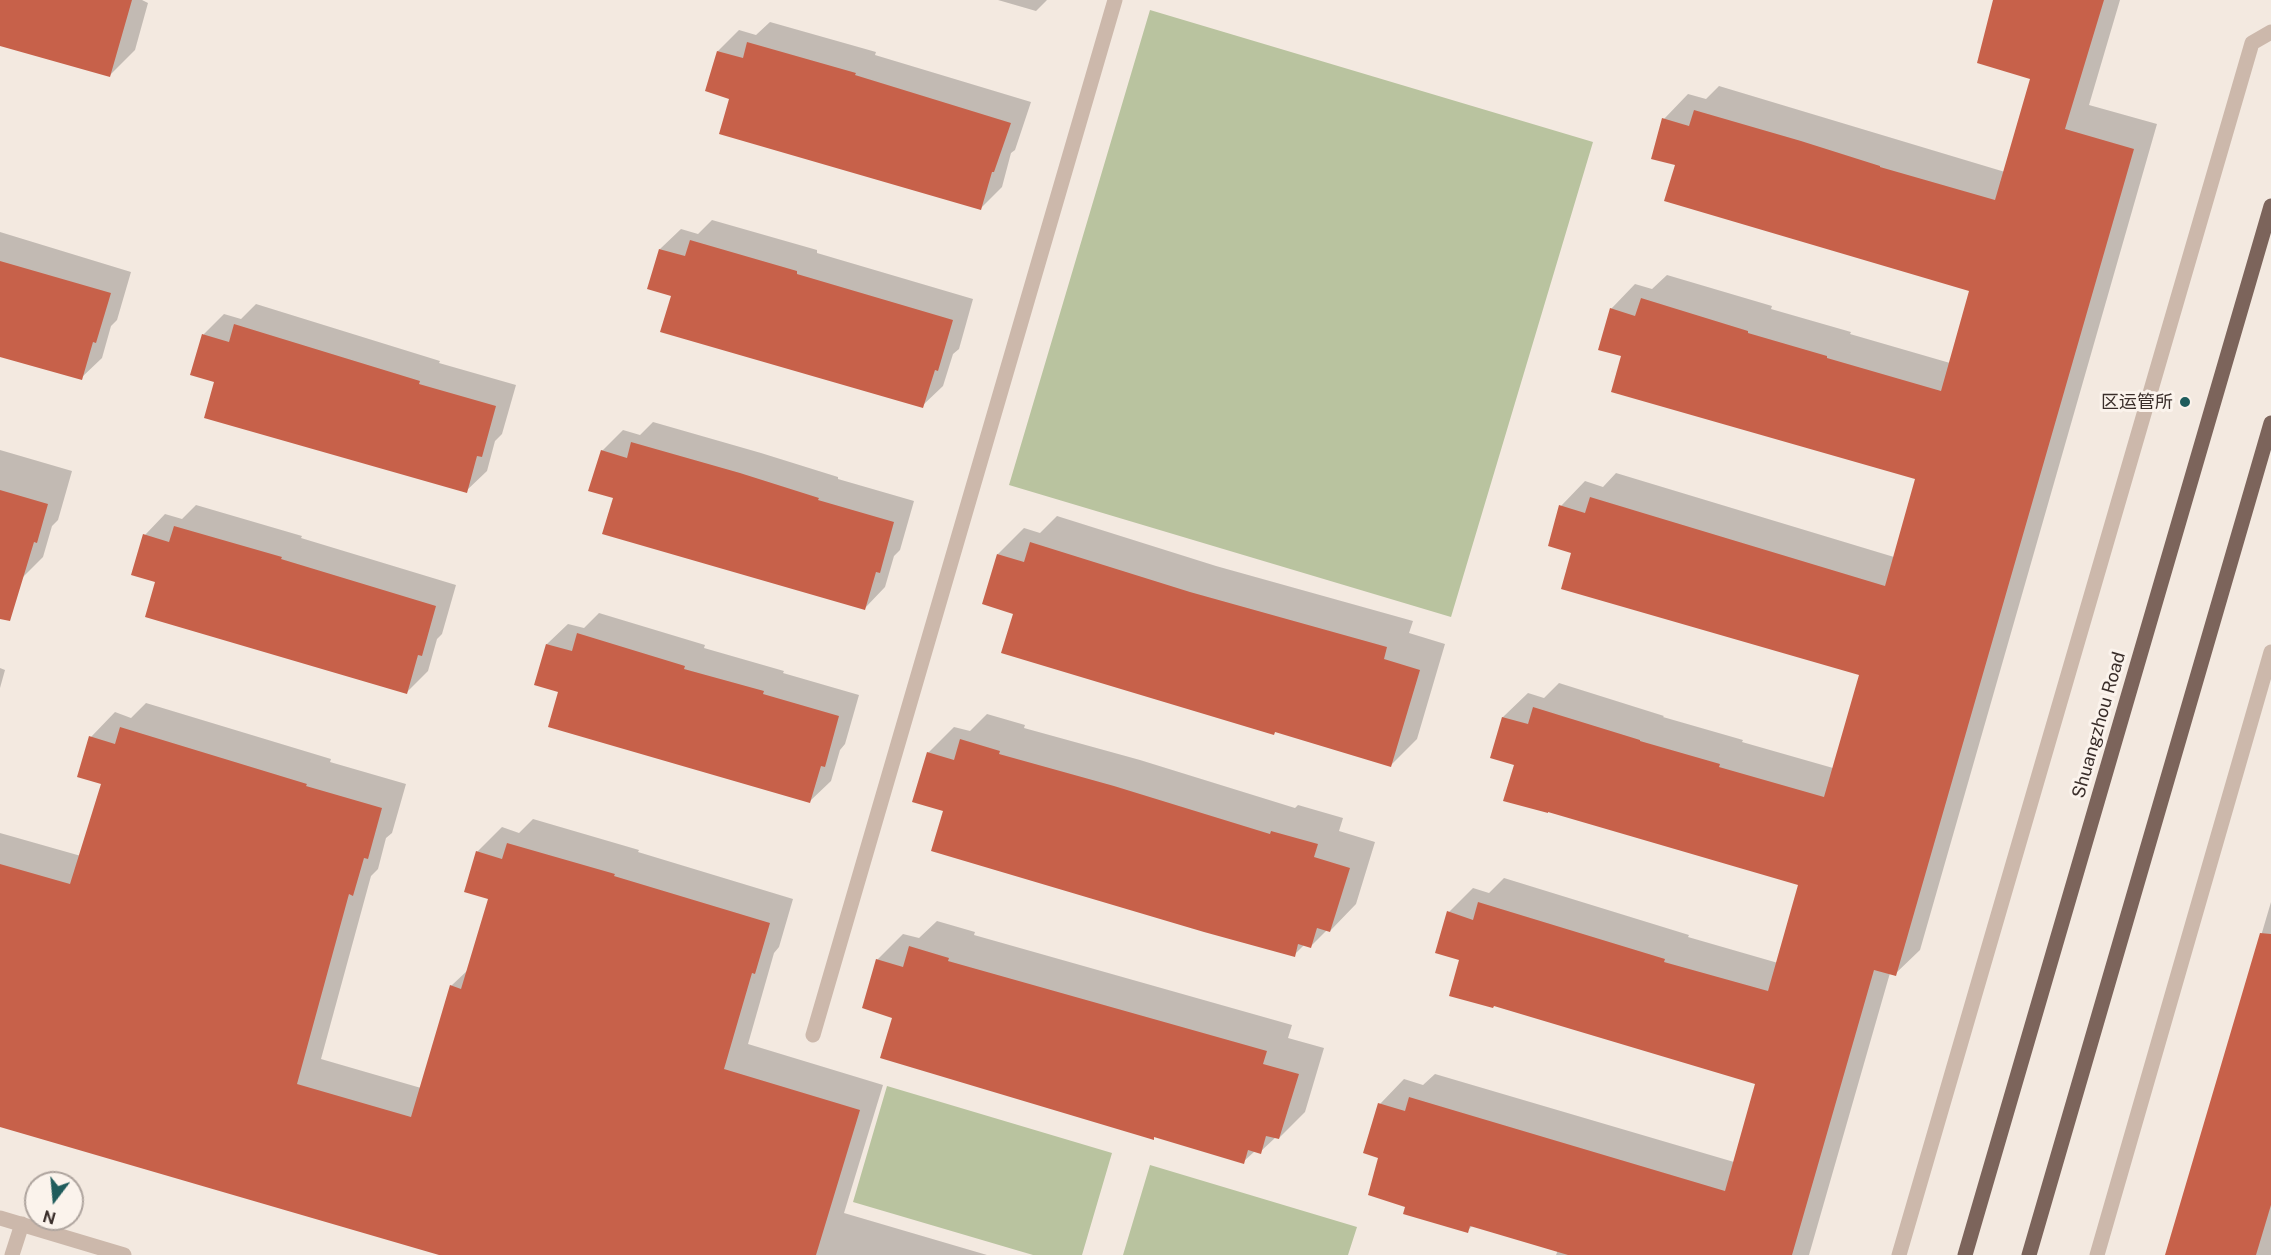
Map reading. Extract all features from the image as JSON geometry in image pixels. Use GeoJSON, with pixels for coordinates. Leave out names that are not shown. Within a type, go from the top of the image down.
{"type":"FeatureCollection","features":[{"type":"Feature","properties":{"kind":"main road","name":"Shuangzhou Road"},"geometry":{"type":"LineString","coordinates":[[1965,1255],[2271,206]]}},
{"type":"Feature","properties":{"kind":"main road"},"geometry":{"type":"LineString","coordinates":[[2029,1255],[2271,423]]}},
{"type":"Feature","properties":{"kind":"street"},"geometry":{"type":"LineString","coordinates":[[813,1035],[1114,0]]}},
{"type":"Feature","properties":{"kind":"street"},"geometry":{"type":"LineString","coordinates":[[1899,1255],[2252,43],[2271,32]]}},
{"type":"Feature","properties":{"kind":"street"},"geometry":{"type":"LineString","coordinates":[[2097,1255],[2271,652]]}},
{"type":"Feature","properties":{"kind":"street"},"geometry":{"type":"LineString","coordinates":[[0,1218],[124,1255]]}},
{"type":"Feature","properties":{"kind":"street"},"geometry":{"type":"LineString","coordinates":[[12,1255],[22,1224]]}},
{"type":"Feature","properties":{"kind":"green space"},"geometry":{"type":"Polygon","coordinates":[[[1150,10],[1593,142],[1451,617],[1009,485],[1150,10]]]}},
{"type":"Feature","properties":{"kind":"green space"},"geometry":{"type":"Polygon","coordinates":[[[887,1086],[1112,1153],[1082,1255],[1033,1255],[853,1202],[887,1086]]]}},
{"type":"Feature","properties":{"kind":"green space"},"geometry":{"type":"Polygon","coordinates":[[[1150,1165],[1357,1227],[1348,1255],[1123,1255],[1150,1165]]]}},
{"type":"Feature","properties":{"kind":"building"},"geometry":{"type":"Polygon","coordinates":[[[0,0],[132,0],[110,77],[0,46],[0,0]]]}},
{"type":"Feature","properties":{"kind":"building"},"geometry":{"type":"Polygon","coordinates":[[[1993,0],[2104,0],[2065,129],[2134,149],[1896,976],[1874,970],[1792,1255],[1568,1255],[1470,1226],[1468,1233],[1403,1214],[1405,1207],[1368,1195],[1378,1158],[1363,1153],[1378,1103],[1405,1111],[1409,1097],[1725,1191],[1755,1084],[1494,1006],[1493,1008],[1449,996],[1459,960],[1435,953],[1447,911],[1473,920],[1478,902],[1665,959],[1664,962],[1768,991],[1798,885],[1503,801],[1514,765],[1490,758],[1502,717],[1528,724],[1533,707],[1720,764],[1719,767],[1824,797],[1859,675],[1561,589],[1571,553],[1548,546],[1559,505],[1585,513],[1590,497],[1885,586],[1915,479],[1611,392],[1621,356],[1598,350],[1610,308],[1635,316],[1641,298],[1827,356],[1827,358],[1941,391],[1969,291],[1664,201],[1675,165],[1651,159],[1662,118],[1689,126],[1694,110],[1995,200],[2030,79],[1977,63],[1993,0]]]}},
{"type":"Feature","properties":{"kind":"building"},"geometry":{"type":"Polygon","coordinates":[[[747,42],[856,73],[855,75],[1011,123],[994,172],[992,172],[981,210],[719,134],[729,99],[705,91],[717,51],[743,58],[747,42]]]}},
{"type":"Feature","properties":{"kind":"building"},"geometry":{"type":"Polygon","coordinates":[[[690,240],[953,320],[938,371],[935,370],[923,408],[660,332],[671,296],[647,289],[659,249],[685,256],[690,240]]]}},
{"type":"Feature","properties":{"kind":"building"},"geometry":{"type":"Polygon","coordinates":[[[0,261],[111,293],[82,380],[0,357],[0,261]]]}},
{"type":"Feature","properties":{"kind":"building"},"geometry":{"type":"Polygon","coordinates":[[[234,324],[420,381],[419,384],[496,406],[482,457],[477,456],[467,493],[204,418],[214,382],[190,375],[202,334],[229,342],[234,324]]]}},
{"type":"Feature","properties":{"kind":"building"},"geometry":{"type":"Polygon","coordinates":[[[631,442],[740,473],[819,498],[818,500],[894,522],[880,573],[876,572],[865,610],[602,534],[613,498],[588,491],[601,450],[627,458],[631,442]]]}},
{"type":"Feature","properties":{"kind":"building"},"geometry":{"type":"Polygon","coordinates":[[[0,490],[48,504],[10,621],[0,619],[0,490]]]}},
{"type":"Feature","properties":{"kind":"building"},"geometry":{"type":"Polygon","coordinates":[[[174,526],[282,557],[281,559],[436,606],[422,656],[418,655],[407,694],[145,617],[155,582],[131,575],[143,534],[169,542],[174,526]]]}},
{"type":"Feature","properties":{"kind":"building"},"geometry":{"type":"Polygon","coordinates":[[[1030,542],[1190,592],[1387,647],[1384,659],[1420,670],[1391,767],[1275,732],[1274,735],[1001,653],[1013,614],[982,604],[997,554],[1024,562],[1030,542]]]}},
{"type":"Feature","properties":{"kind":"building"},"geometry":{"type":"Polygon","coordinates":[[[577,633],[685,666],[684,669],[764,691],[763,694],[839,716],[825,767],[821,766],[810,803],[548,727],[558,692],[534,685],[546,644],[572,651],[577,633]]]}},
{"type":"Feature","properties":{"kind":"building"},"geometry":{"type":"Polygon","coordinates":[[[120,727],[382,808],[368,859],[364,858],[353,896],[349,894],[297,1084],[411,1117],[450,985],[461,989],[488,899],[464,892],[476,851],[502,859],[507,843],[770,923],[755,974],[752,973],[724,1069],[860,1110],[816,1255],[439,1255],[0,1127],[0,864],[70,884],[101,784],[77,777],[89,736],[115,744],[120,727]]]}},
{"type":"Feature","properties":{"kind":"building"},"geometry":{"type":"Polygon","coordinates":[[[960,739],[1000,751],[999,754],[1114,786],[1270,834],[1271,831],[1318,844],[1314,857],[1350,868],[1330,932],[1317,928],[1311,948],[1298,944],[1295,957],[931,851],[943,811],[912,802],[927,752],[954,760],[960,739]]]}},
{"type":"Feature","properties":{"kind":"building"},"geometry":{"type":"Polygon","coordinates":[[[2260,933],[2271,934],[2271,1205],[2256,1255],[2165,1255],[2260,933]]]}},
{"type":"Feature","properties":{"kind":"building"},"geometry":{"type":"Polygon","coordinates":[[[909,946],[949,958],[948,961],[1267,1051],[1263,1064],[1299,1074],[1279,1139],[1266,1136],[1261,1154],[1248,1150],[1244,1164],[1154,1137],[1154,1140],[880,1058],[892,1018],[862,1008],[876,959],[903,967],[909,946]]]}},
{"type":"Feature","properties":{"kind":"place","name":"区运管所"},"geometry":{"type":"Point","coordinates":[2185,402]}}]}
